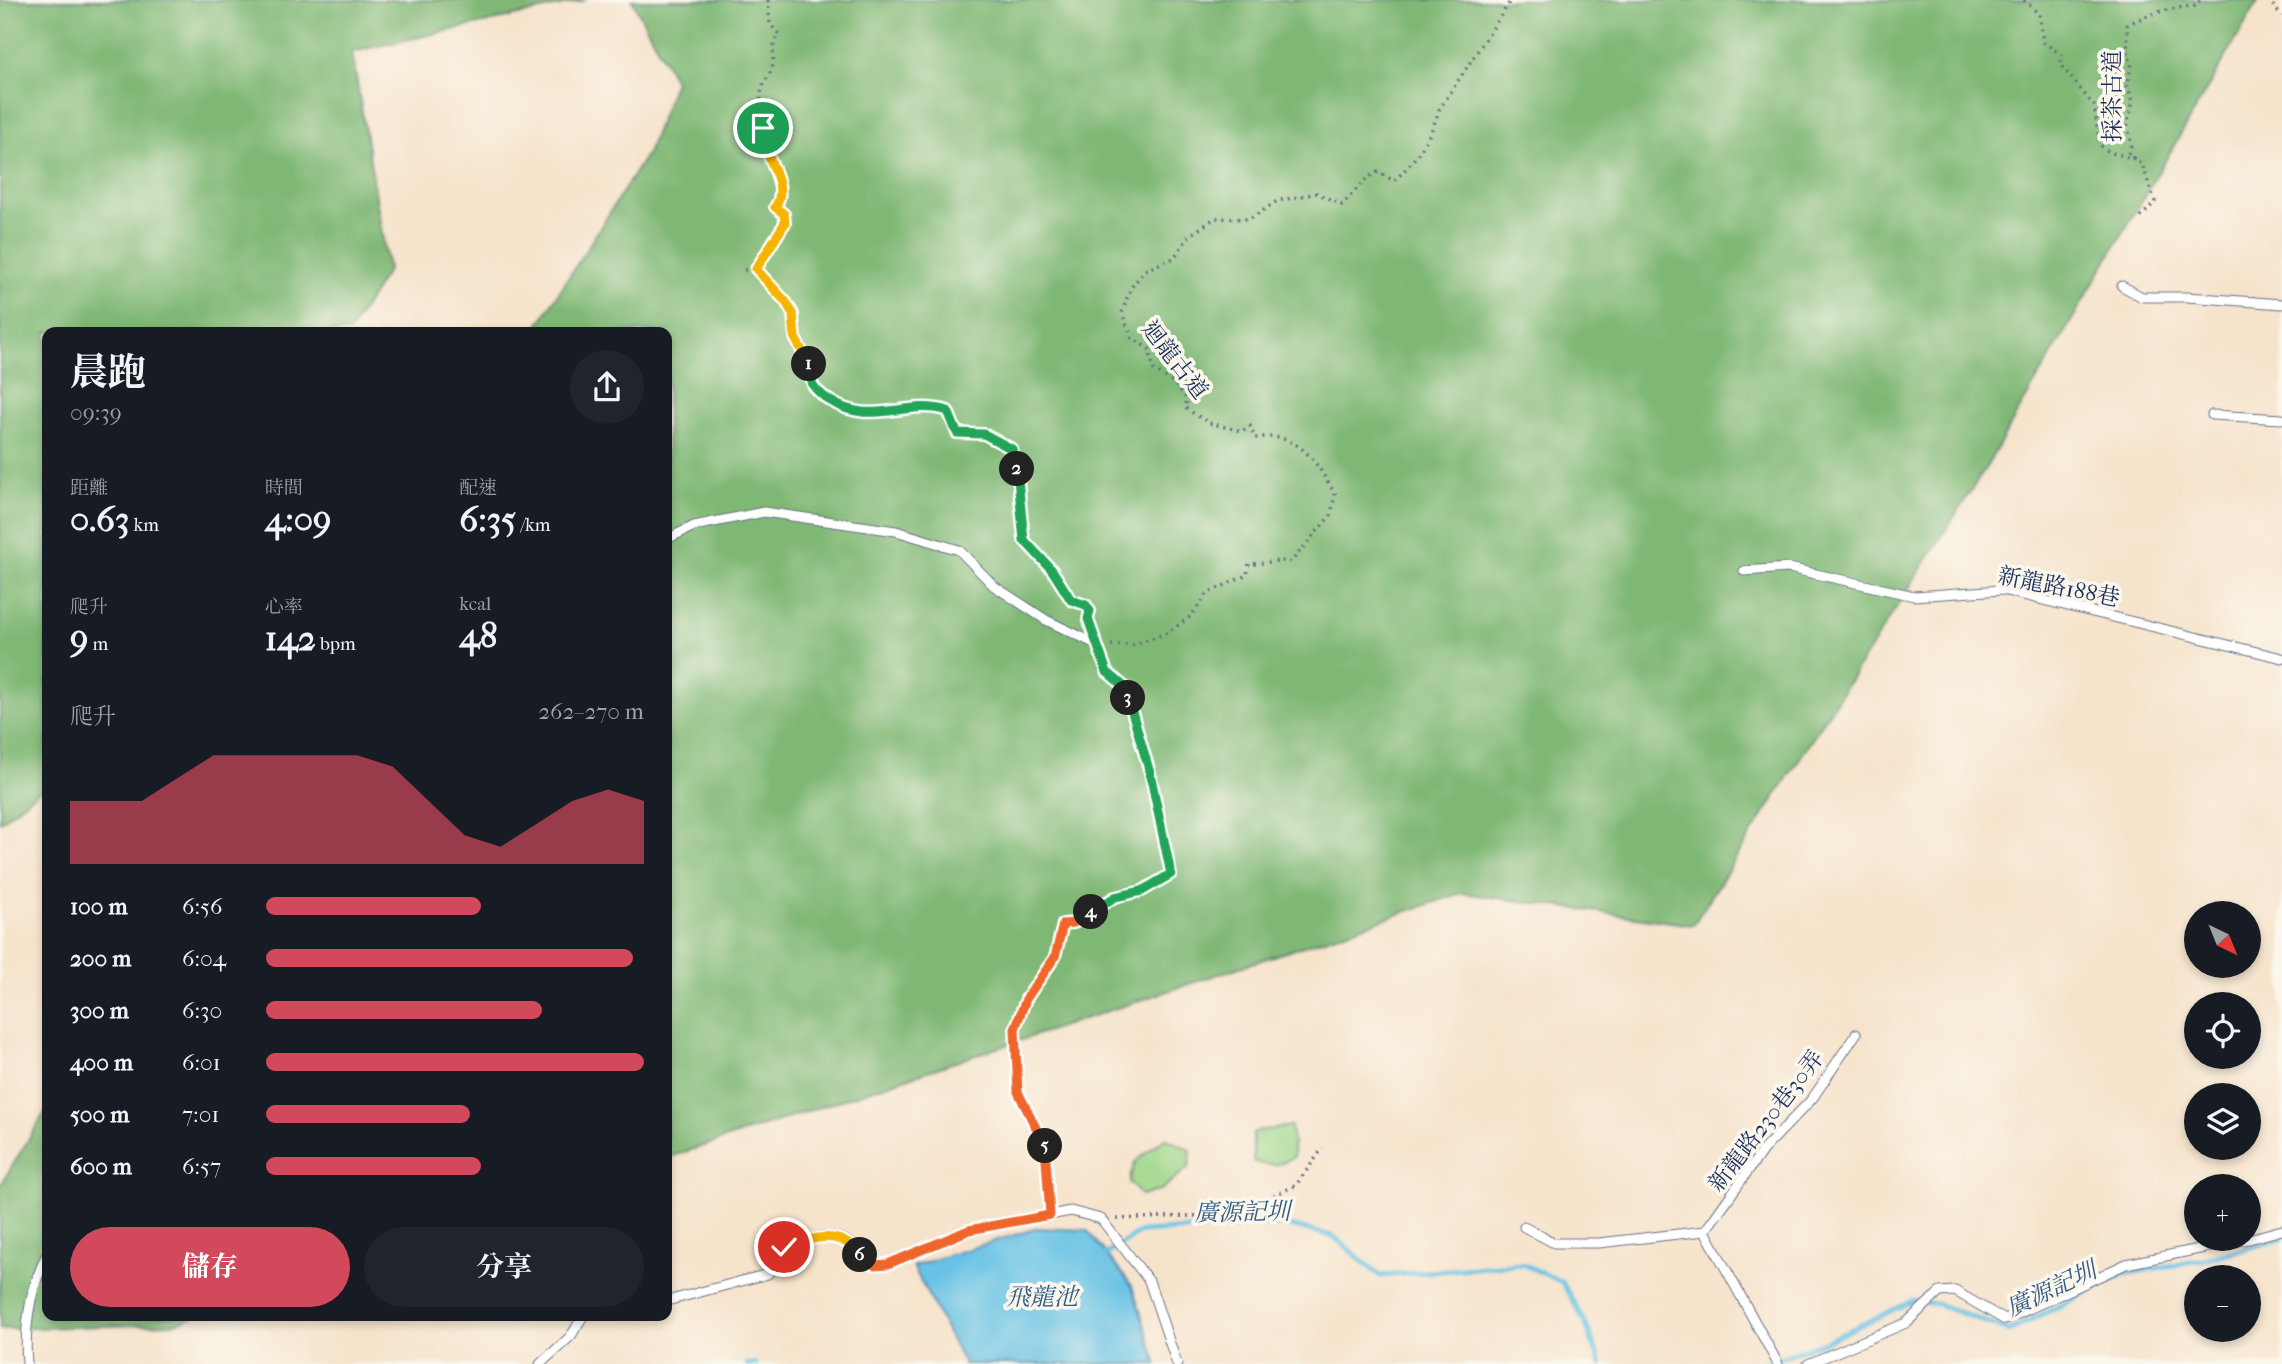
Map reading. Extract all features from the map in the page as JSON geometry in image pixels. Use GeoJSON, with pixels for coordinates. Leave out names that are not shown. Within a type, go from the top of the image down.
{"type":"FeatureCollection","features":[{"type":"Feature","properties":{"kind":"lane"},"geometry":{"type":"LineString","coordinates":[[2122,286],[2142,297],[2187,297],[2282,304]]}},
{"type":"Feature","properties":{"kind":"lane"},"geometry":{"type":"LineString","coordinates":[[2213,415],[2282,419]]}},
{"type":"Feature","properties":{"kind":"lane"},"geometry":{"type":"LineString","coordinates":[[672,537],[694,526],[764,512],[896,531],[959,550],[994,586],[1046,620],[1098,645]]}},
{"type":"Feature","properties":{"kind":"lane","name":"新龍路188巷"},"geometry":{"type":"LineString","coordinates":[[1744,571],[1789,568],[1914,596],[2003,590],[2282,657]]}},
{"type":"Feature","properties":{"kind":"lane","name":"新龍路230巷30弄"},"geometry":{"type":"LineString","coordinates":[[1705,1231],[1763,1150],[1812,1099],[1856,1034]]}},
{"type":"Feature","properties":{"kind":"lane"},"geometry":{"type":"LineString","coordinates":[[672,1300],[768,1275],[784,1247],[819,1237],[839,1238],[852,1245],[864,1260],[875,1265],[888,1264],[969,1230],[1072,1211],[1101,1219],[1149,1281],[1177,1364]]}},
{"type":"Feature","properties":{"kind":"lane"},"geometry":{"type":"LineString","coordinates":[[1524,1227],[1554,1243],[1598,1243],[1705,1231],[1778,1364]]}},
{"type":"Feature","properties":{"kind":"lane"},"geometry":{"type":"LineString","coordinates":[[2261,1236],[2282,1230]]}},
{"type":"Feature","properties":{"kind":"lane"},"geometry":{"type":"LineString","coordinates":[[1808,1364],[1906,1324],[1940,1292],[1955,1291],[2005,1320],[2126,1264],[2189,1251]]}},
{"type":"Feature","properties":{"kind":"lane"},"geometry":{"type":"LineString","coordinates":[[27,1364],[25,1340],[31,1294],[42,1266]]}},
{"type":"Feature","properties":{"kind":"lane"},"geometry":{"type":"LineString","coordinates":[[540,1364],[571,1336],[580,1321]]}},
{"type":"Feature","properties":{"kind":"path"},"geometry":{"type":"LineString","coordinates":[[756,269],[785,223],[784,214],[775,207],[781,191],[774,165],[763,146],[761,92],[771,72],[771,50],[779,34],[770,24],[768,0]]}},
{"type":"Feature","properties":{"kind":"path","name":"迴龍古道"},"geometry":{"type":"LineString","coordinates":[[1098,645],[1132,645],[1156,639],[1191,616],[1208,593],[1247,575],[1249,564],[1268,564],[1278,559],[1291,562],[1331,515],[1335,494],[1306,450],[1276,435],[1255,438],[1250,426],[1242,431],[1209,423],[1185,408],[1187,399],[1174,383],[1154,370],[1149,349],[1132,338],[1122,313],[1130,289],[1145,270],[1174,258],[1189,236],[1215,218],[1250,219],[1277,201],[1317,193],[1342,205],[1367,178],[1378,172],[1394,181],[1415,160],[1433,129],[1439,110],[1511,0]]}},
{"type":"Feature","properties":{"kind":"path","name":"採茶古道"},"geometry":{"type":"LineString","coordinates":[[2024,0],[2039,14],[2043,42],[2062,55],[2062,65],[2094,106],[2100,145],[2109,152],[2133,158]]}},
{"type":"Feature","properties":{"kind":"path","name":"採茶古道"},"geometry":{"type":"LineString","coordinates":[[2133,158],[2128,154],[2132,145],[2127,124],[2133,101],[2127,86],[2132,64],[2128,57],[2127,26],[2144,16],[2173,8],[2194,6],[2200,0]]}},
{"type":"Feature","properties":{"kind":"path"},"geometry":{"type":"LineString","coordinates":[[2268,0],[2282,16]]}},
{"type":"Feature","properties":{"kind":"path"},"geometry":{"type":"LineString","coordinates":[[2133,158],[2142,164],[2155,202],[2138,220]]}},
{"type":"Feature","properties":{"kind":"path"},"geometry":{"type":"LineString","coordinates":[[744,270],[756,269]]}},
{"type":"Feature","properties":{"kind":"path"},"geometry":{"type":"LineString","coordinates":[[756,269],[786,302],[793,314],[795,338],[811,368],[813,384],[830,401],[846,411],[881,414],[942,409],[948,411],[957,433],[984,434],[1012,449],[1023,502],[1024,540],[1052,570],[1071,600],[1086,605],[1090,611],[1088,619],[1107,672],[1126,688],[1150,773],[1171,874],[1142,891],[1115,897],[1074,923],[1063,924],[1055,957],[1026,999],[1015,1029],[1018,1092],[1045,1143],[1050,1215]]}},
{"type":"Feature","properties":{"kind":"path"},"geometry":{"type":"LineString","coordinates":[[1101,1219],[1235,1214],[1296,1185],[1323,1148]]}},
{"type":"Feature","properties":{"kind":"green space"},"geometry":{"type":"Polygon","coordinates":[[[0,0],[586,0],[352,52],[388,270],[352,327],[42,327],[42,788],[0,822],[0,0]]]}},
{"type":"Feature","properties":{"kind":"green space"},"geometry":{"type":"Polygon","coordinates":[[[632,0],[2259,0],[1986,467],[1693,925],[1462,893],[672,1156],[672,327],[537,327],[648,152],[675,81],[632,0]]]}},
{"type":"Feature","properties":{"kind":"green space"},"geometry":{"type":"Polygon","coordinates":[[[42,1117],[42,1321],[180,1321],[171,1324],[0,1329],[0,1186],[42,1117]]]}},
{"type":"Feature","properties":{"kind":"green space"},"geometry":{"type":"Polygon","coordinates":[[[1291,1126],[1294,1156],[1274,1165],[1253,1161],[1253,1132],[1291,1126]]]}},
{"type":"Feature","properties":{"kind":"green space"},"geometry":{"type":"Polygon","coordinates":[[[1165,1138],[1191,1150],[1189,1167],[1162,1189],[1142,1196],[1129,1182],[1135,1162],[1165,1138]]]}},
{"type":"Feature","properties":{"kind":"water","name":"飛龍池"},"geometry":{"type":"Polygon","coordinates":[[[1037,1228],[1087,1230],[1132,1286],[1157,1364],[964,1364],[913,1266],[1037,1228]]]}},
{"type":"Feature","properties":{"kind":"waterway","name":"廣源記圳"},"geometry":{"type":"LineString","coordinates":[[1102,1257],[1140,1232],[1281,1224],[1333,1236],[1380,1276],[1523,1264],[1562,1282],[1585,1322],[1601,1364]]}},
{"type":"Feature","properties":{"kind":"waterway","name":"廣源記圳"},"geometry":{"type":"LineString","coordinates":[[1763,1364],[1824,1342],[1912,1301],[1937,1304],[2009,1331],[2124,1274],[2201,1260],[2282,1239]]}},
{"type":"Feature","properties":{"kind":"waterway","name":"廣源記圳"},"geometry":{"type":"LineString","coordinates":[[747,1364],[756,1364]]}},
{"type":"Feature","properties":{"kind":"route"},"geometry":{"type":"LineString","coordinates":[[763,128],[763,146],[774,165],[781,191],[780,200],[775,207],[784,214],[785,223],[777,233],[776,242],[756,269],[786,302],[793,314],[795,338],[811,368],[813,384],[820,393],[846,411],[881,414],[921,408],[942,409],[948,411],[953,420],[952,427],[957,433],[984,434],[1012,449],[1023,502],[1024,540],[1034,547],[1071,600],[1086,605],[1090,611],[1088,619],[1107,672],[1126,688],[1150,773],[1171,874],[1142,891],[1115,897],[1074,923],[1063,924],[1055,957],[1026,999],[1015,1029],[1018,1092],[1045,1143],[1050,1215],[969,1230],[888,1264],[875,1265],[864,1260],[852,1245],[839,1238],[819,1237],[784,1247]]}}]}
